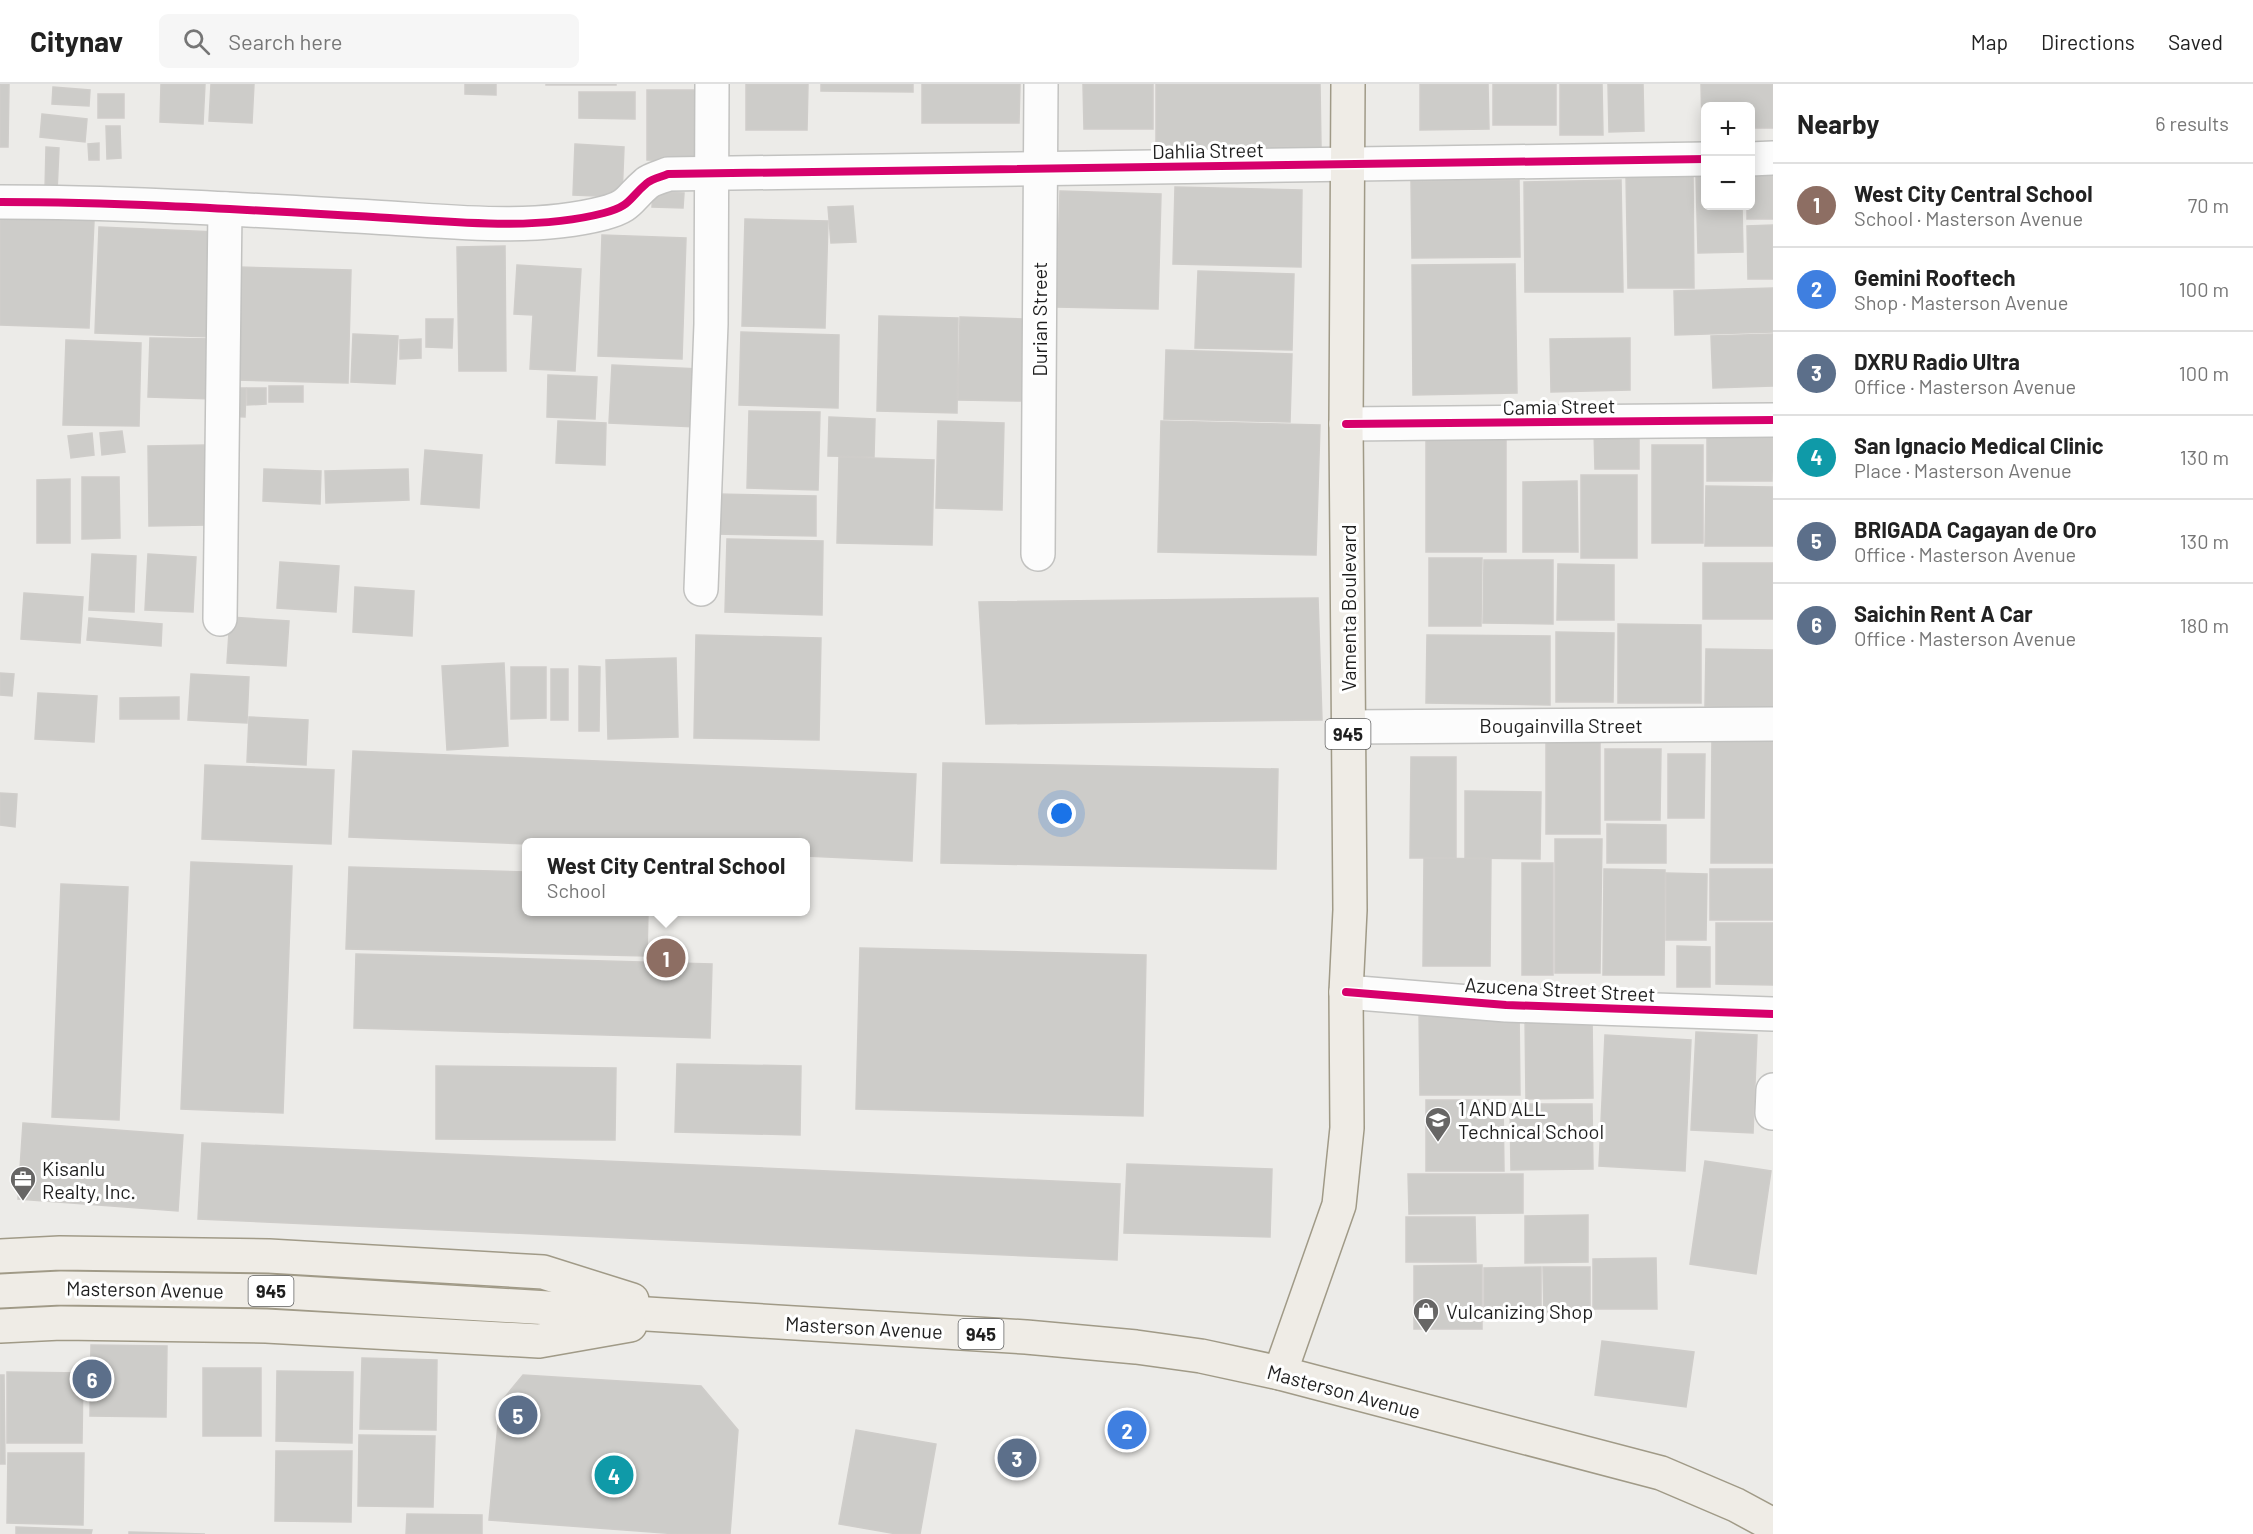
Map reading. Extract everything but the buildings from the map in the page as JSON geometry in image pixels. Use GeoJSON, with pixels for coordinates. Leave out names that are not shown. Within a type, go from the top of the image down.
{"type":"FeatureCollection","features":[{"type":"Feature","properties":{"kind":"main road","name":"Vamenta Boulevard"},"geometry":{"type":"LineString","coordinates":[[1280,1373],[1339,1205],[1347,1128],[1346,992],[1350,910],[1346,424],[1348,84]]}},
{"type":"Feature","properties":{"kind":"main road"},"geometry":{"type":"LineString","coordinates":[[0,1256],[60,1253],[269,1256],[543,1272],[679,1316]]}},
{"type":"Feature","properties":{"kind":"main road","name":"Masterson Avenue"},"geometry":{"type":"LineString","coordinates":[[0,1291],[61,1288],[268,1291],[1014,1336],[1201,1356],[1280,1373],[1661,1473],[1736,1505],[1773,1525]]}},
{"type":"Feature","properties":{"kind":"main road"},"geometry":{"type":"LineString","coordinates":[[0,1326],[61,1323],[266,1326],[539,1341],[679,1316]]}},
{"type":"Feature","properties":{"kind":"street"},"geometry":{"type":"LineString","coordinates":[[701,589],[711,324],[712,84]]}},
{"type":"Feature","properties":{"kind":"street","name":"Durian Street"},"geometry":{"type":"LineString","coordinates":[[1038,554],[1041,84]]}},
{"type":"Feature","properties":{"kind":"street"},"geometry":{"type":"LineString","coordinates":[[1755,159],[1773,158]]}},
{"type":"Feature","properties":{"kind":"street","name":"Dahlia Street"},"geometry":{"type":"LineString","coordinates":[[0,202],[225,209],[498,223],[576,220],[626,206],[648,182],[668,174],[1701,159]]}},
{"type":"Feature","properties":{"kind":"street"},"geometry":{"type":"LineString","coordinates":[[220,619],[225,209]]}},
{"type":"Feature","properties":{"kind":"street","name":"Camia Street"},"geometry":{"type":"LineString","coordinates":[[1346,424],[1773,420]]}},
{"type":"Feature","properties":{"kind":"street","name":"Bougainvilla Street"},"geometry":{"type":"LineString","coordinates":[[1348,727],[1773,724]]}},
{"type":"Feature","properties":{"kind":"street","name":"Azucena Street Street"},"geometry":{"type":"LineString","coordinates":[[1346,992],[1506,1005],[1773,1014]]}},
{"type":"Feature","properties":{"kind":"cycle path"},"geometry":{"type":"LineString","coordinates":[[0,202],[140,205],[459,223],[518,224],[576,219],[604,213],[624,205],[649,182],[668,174],[1701,159]]}},
{"type":"Feature","properties":{"kind":"cycle path"},"geometry":{"type":"LineString","coordinates":[[1346,424],[1773,420]]}},
{"type":"Feature","properties":{"kind":"cycle path"},"geometry":{"type":"LineString","coordinates":[[1346,992],[1506,1005],[1773,1014]]}},
{"type":"Feature","properties":{"kind":"place","name":"West City Central School"},"geometry":{"type":"Point","coordinates":[666,958]}},
{"type":"Feature","properties":{"kind":"place","name":"1 AND ALL Technical School"},"geometry":{"type":"Point","coordinates":[1438,1143]}},
{"type":"Feature","properties":{"kind":"place","name":"Kisanlu Realty, Inc."},"geometry":{"type":"Point","coordinates":[23,1202]}},
{"type":"Feature","properties":{"kind":"place","name":"Vulcanizing Shop"},"geometry":{"type":"Point","coordinates":[1426,1334]}},
{"type":"Feature","properties":{"kind":"place","name":"Saichin Rent A Car"},"geometry":{"type":"Point","coordinates":[92,1379]}},
{"type":"Feature","properties":{"kind":"place","name":"BRIGADA Cagayan de Oro"},"geometry":{"type":"Point","coordinates":[518,1415]}},
{"type":"Feature","properties":{"kind":"place","name":"Gemini Rooftech"},"geometry":{"type":"Point","coordinates":[1127,1430]}},
{"type":"Feature","properties":{"kind":"place","name":"DXRU Radio Ultra"},"geometry":{"type":"Point","coordinates":[1017,1458]}},
{"type":"Feature","properties":{"kind":"place","name":"San Ignacio Medical Clinic"},"geometry":{"type":"Point","coordinates":[614,1475]}}]}
